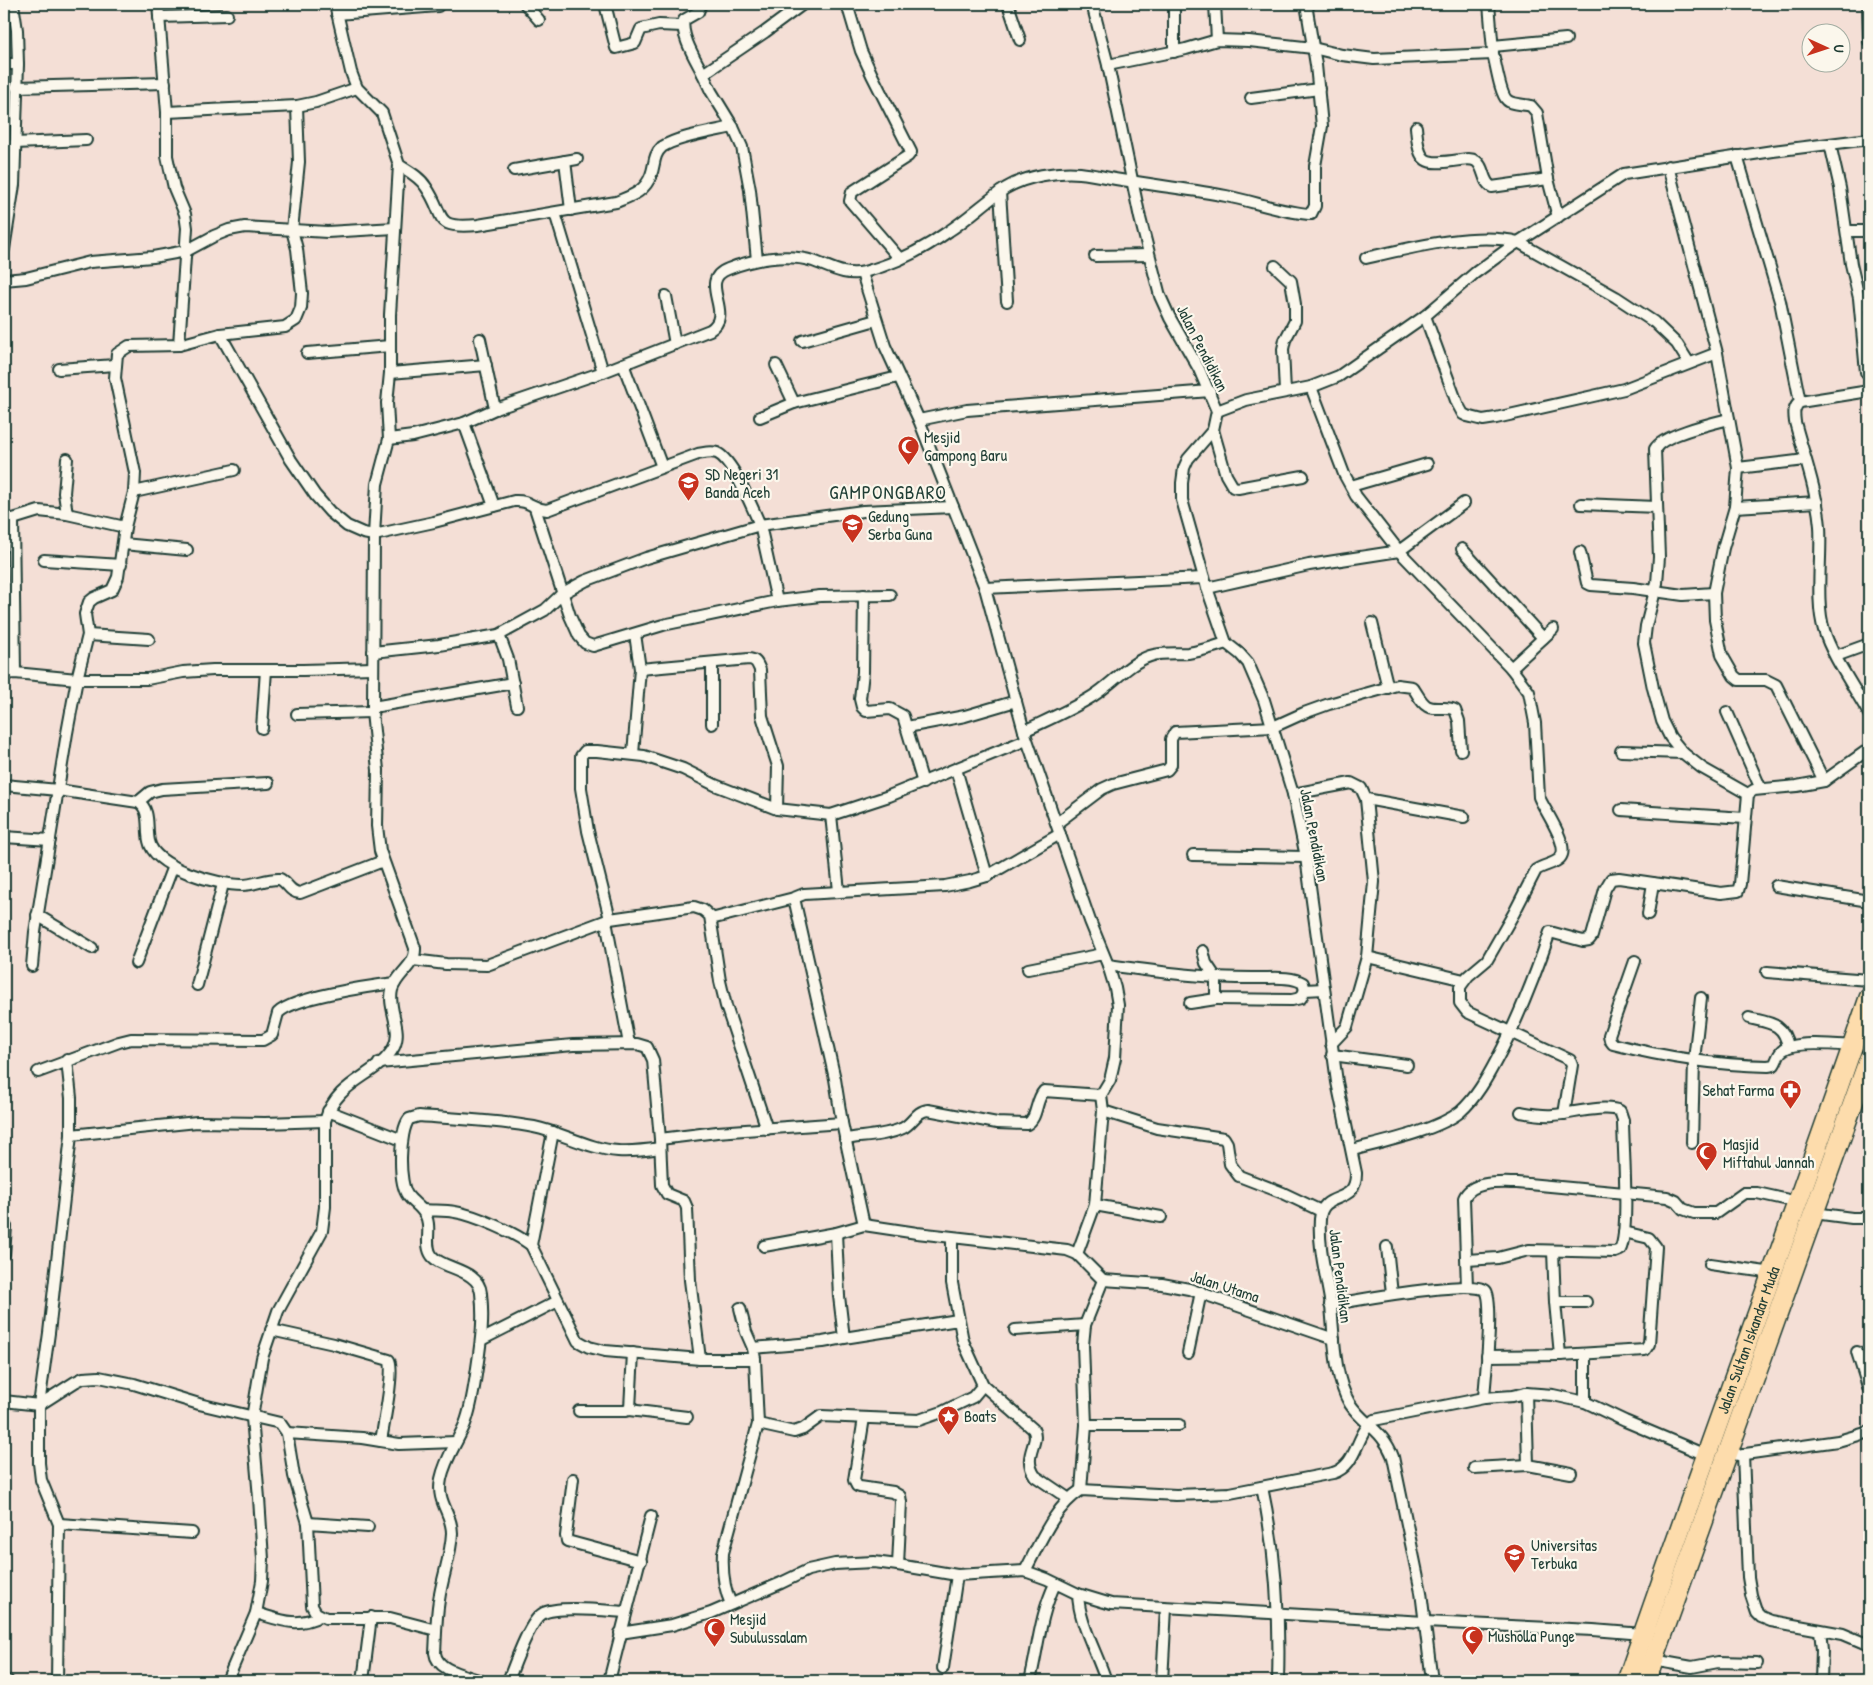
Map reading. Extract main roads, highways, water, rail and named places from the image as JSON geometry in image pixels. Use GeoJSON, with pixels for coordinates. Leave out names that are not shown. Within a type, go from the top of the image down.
{"type":"FeatureCollection","features":[{"type":"Feature","properties":{"kind":"highway","name":"Jalan Sultan Iskandar Muda"},"geometry":{"type":"LineString","coordinates":[[1766,1320],[1773,1273],[1869,998]]}},
{"type":"Feature","properties":{"kind":"highway","name":"Jalan Sultan Iskandar Muda"},"geometry":{"type":"LineString","coordinates":[[1646,1681],[1726,1456],[1766,1320],[1814,1213],[1868,1067]]}},
{"type":"Feature","properties":{"kind":"highway","name":"Jalan Sultan Iskandar Muda"},"geometry":{"type":"LineString","coordinates":[[1627,1681],[1672,1549],[1726,1456]]}},
{"type":"Feature","properties":{"kind":"place","name":"Mesjid Gampong Baru"},"geometry":{"type":"Point","coordinates":[908,465]}},
{"type":"Feature","properties":{"kind":"place","name":"SD Negeri 31 Banda Aceh"},"geometry":{"type":"Point","coordinates":[689,502]}},
{"type":"Feature","properties":{"kind":"place","name":"Gedung Serba Guna"},"geometry":{"type":"Point","coordinates":[852,544]}},
{"type":"Feature","properties":{"kind":"place","name":"Sehat Farma"},"geometry":{"type":"Point","coordinates":[1790,1109]}},
{"type":"Feature","properties":{"kind":"place","name":"Masjid Miftahul Jannah"},"geometry":{"type":"Point","coordinates":[1707,1172]}},
{"type":"Feature","properties":{"kind":"place","name":"Boats"},"geometry":{"type":"Point","coordinates":[948,1435]}},
{"type":"Feature","properties":{"kind":"place","name":"Universitas Terbuka"},"geometry":{"type":"Point","coordinates":[1515,1573]}},
{"type":"Feature","properties":{"kind":"place","name":"Mesjid Subulussalam"},"geometry":{"type":"Point","coordinates":[714,1647]}},
{"type":"Feature","properties":{"kind":"place","name":"Musholla Punge"},"geometry":{"type":"Point","coordinates":[1472,1655]}},
{"type":"Feature","properties":{"kind":"district","name":"GAMPONGBARO"},"geometry":{"type":"Point","coordinates":[888,492]}}]}
